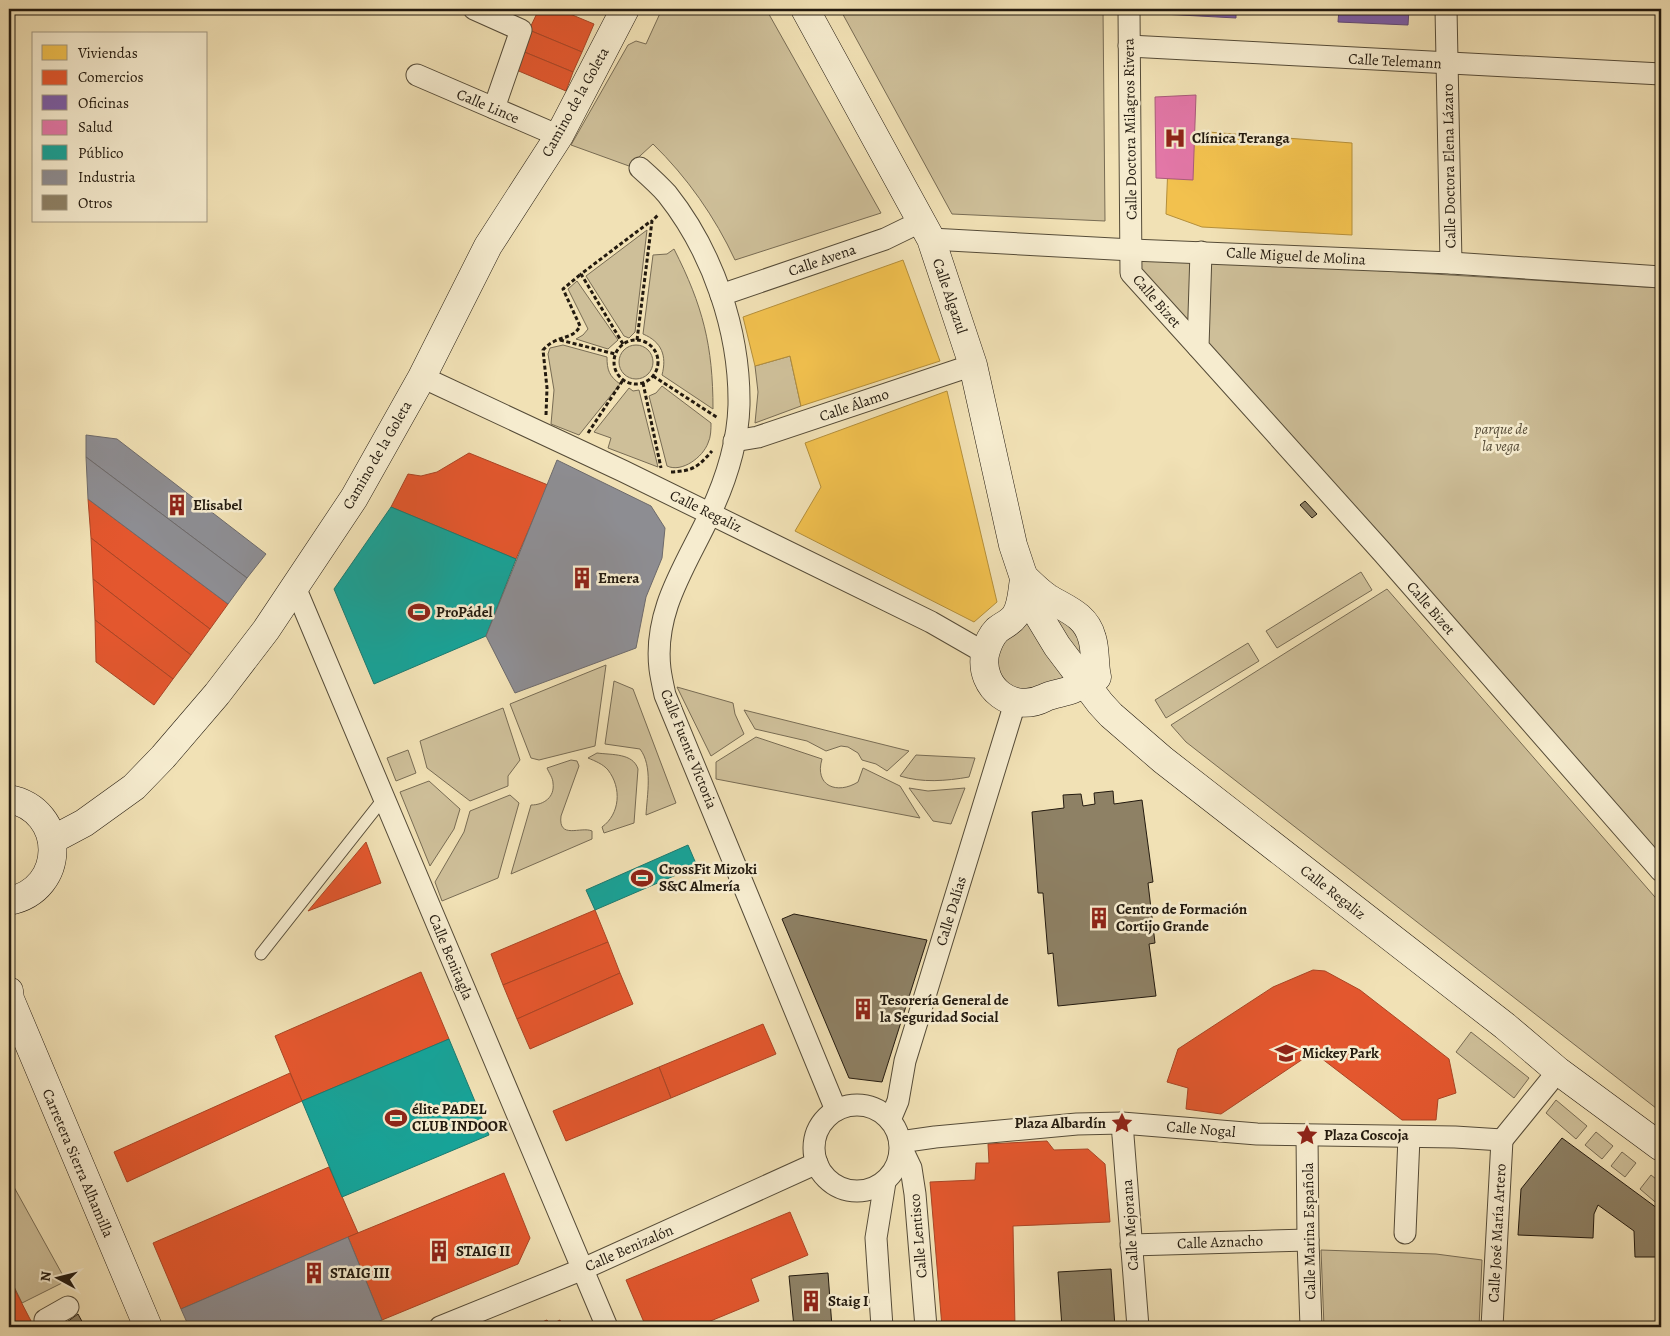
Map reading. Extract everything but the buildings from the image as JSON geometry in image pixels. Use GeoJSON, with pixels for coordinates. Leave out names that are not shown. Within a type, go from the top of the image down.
{"type":"FeatureCollection","features":[{"type":"Feature","properties":{"kind":"street"},"geometry":{"type":"LineString","coordinates":[[474,9],[521,30],[494,108]]}},
{"type":"Feature","properties":{"kind":"street","name":"Camino de la Goleta"},"geometry":{"type":"LineString","coordinates":[[52,840],[84,823],[134,787],[163,757],[266,630],[354,498],[422,377],[488,246],[559,136],[625,9]]}},
{"type":"Feature","properties":{"kind":"street","name":"Calle Algazul"},"geometry":{"type":"LineString","coordinates":[[805,9],[926,230],[974,365],[1013,545],[1024,577],[1045,605]]}},
{"type":"Feature","properties":{"kind":"street","name":"Calle Doctora Milagros Rivera"},"geometry":{"type":"LineString","coordinates":[[1129,9],[1132,250]]}},
{"type":"Feature","properties":{"kind":"street","name":"Calle Doctora Elena Lázaro"},"geometry":{"type":"LineString","coordinates":[[1446,9],[1451,263]]}},
{"type":"Feature","properties":{"kind":"street","name":"Calle Telemann"},"geometry":{"type":"LineString","coordinates":[[1129,46],[1661,74]]}},
{"type":"Feature","properties":{"kind":"street","name":"Calle Lince"},"geometry":{"type":"LineString","coordinates":[[417,75],[559,136]]}},
{"type":"Feature","properties":{"kind":"street","name":"Calle Fuente Victoria"},"geometry":{"type":"LineString","coordinates":[[640,168],[666,193],[688,224],[709,262],[729,324],[736,363],[738,405],[724,444],[729,464],[710,513],[669,597],[660,629],[659,668],[665,695],[836,1110]]}},
{"type":"Feature","properties":{"kind":"street","name":"Calle Miguel de Molina"},"geometry":{"type":"LineString","coordinates":[[926,230],[1132,250],[1451,263],[1661,277]]}},
{"type":"Feature","properties":{"kind":"street","name":"Calle Avena"},"geometry":{"type":"LineString","coordinates":[[721,295],[885,239],[926,230]]}},
{"type":"Feature","properties":{"kind":"street","name":"Calle Bizet"},"geometry":{"type":"LineString","coordinates":[[1132,250],[1131,273],[1388,559],[1661,870]]}},
{"type":"Feature","properties":{"kind":"street","name":"Calle Bizet"},"geometry":{"type":"LineString","coordinates":[[1198,347],[1201,252]]}},
{"type":"Feature","properties":{"kind":"street","name":"Calle Álamo"},"geometry":{"type":"LineString","coordinates":[[724,444],[758,437],[974,365]]}},
{"type":"Feature","properties":{"kind":"street","name":"Calle Regaliz"},"geometry":{"type":"LineString","coordinates":[[422,377],[589,454],[710,513],[931,622],[985,653]]}},
{"type":"Feature","properties":{"kind":"street"},"geometry":{"type":"LineString","coordinates":[[1011,621],[1017,613],[1024,577]]}},
{"type":"Feature","properties":{"kind":"street","name":"Calle Benitagla"},"geometry":{"type":"LineString","coordinates":[[295,587],[607,1327]]}},
{"type":"Feature","properties":{"kind":"street"},"geometry":{"type":"LineString","coordinates":[[1045,605],[1075,612],[1085,623],[1092,636],[1085,684],[1051,694],[1040,700],[1015,703],[1005,699],[993,688],[986,674],[985,653],[989,642],[997,630],[1011,621],[1045,605]]}},
{"type":"Feature","properties":{"kind":"street","name":"Calle Regaliz"},"geometry":{"type":"LineString","coordinates":[[1045,605],[1057,646],[1111,715],[1164,760],[1506,1026],[1558,1071],[1661,1147]]}},
{"type":"Feature","properties":{"kind":"street","name":"Calle Dalías"},"geometry":{"type":"LineString","coordinates":[[890,1120],[898,1101],[905,1061],[1015,703]]}},
{"type":"Feature","properties":{"kind":"street"},"geometry":{"type":"LineString","coordinates":[[9,799],[33,809],[42,818],[52,840],[52,859],[46,876],[29,894],[9,901]]}},
{"type":"Feature","properties":{"kind":"street","name":"Carretera Sierra Alhamilla"},"geometry":{"type":"LineString","coordinates":[[9,995],[148,1327]]}},
{"type":"Feature","properties":{"kind":"street"},"geometry":{"type":"LineString","coordinates":[[1502,1140],[1558,1071]]}},
{"type":"Feature","properties":{"kind":"street"},"geometry":{"type":"LineString","coordinates":[[848,1105],[866,1105],[883,1112],[890,1120],[899,1135],[900,1144],[897,1166],[884,1182],[876,1188],[858,1192],[838,1188],[829,1182],[818,1168],[814,1154],[816,1133],[823,1120],[836,1110],[848,1105]]}},
{"type":"Feature","properties":{"kind":"street","name":"Calle Nogal"},"geometry":{"type":"LineString","coordinates":[[900,1144],[935,1137],[1077,1124],[1122,1123],[1256,1134],[1502,1140]]}},
{"type":"Feature","properties":{"kind":"street","name":"Calle Mejorana"},"geometry":{"type":"LineString","coordinates":[[1122,1123],[1138,1327]]}},
{"type":"Feature","properties":{"kind":"street","name":"Calle Marina Española"},"geometry":{"type":"LineString","coordinates":[[1307,1135],[1311,1327]]}},
{"type":"Feature","properties":{"kind":"street"},"geometry":{"type":"LineString","coordinates":[[1405,1234],[1409,1137]]}},
{"type":"Feature","properties":{"kind":"street","name":"Calle José María Artero"},"geometry":{"type":"LineString","coordinates":[[1492,1327],[1502,1140]]}},
{"type":"Feature","properties":{"kind":"street","name":"Calle Lentisco"},"geometry":{"type":"LineString","coordinates":[[900,1144],[911,1168],[915,1194],[926,1327]]}},
{"type":"Feature","properties":{"kind":"street","name":"Calle Benizalón"},"geometry":{"type":"LineString","coordinates":[[440,1327],[583,1268],[817,1164]]}},
{"type":"Feature","properties":{"kind":"street","name":"Calle Lentisco"},"geometry":{"type":"LineString","coordinates":[[882,1327],[876,1238],[884,1182]]}},
{"type":"Feature","properties":{"kind":"street","name":"Calle Lentisco"},"geometry":{"type":"LineString","coordinates":[[858,1192],[876,1238]]}},
{"type":"Feature","properties":{"kind":"street","name":"Calle Aznacho"},"geometry":{"type":"LineString","coordinates":[[1132,1245],[1308,1240]]}},
{"type":"Feature","properties":{"kind":"street"},"geometry":{"type":"LineString","coordinates":[[48,1327],[45,1320],[68,1307]]}},
{"type":"Feature","properties":{"kind":"lane"},"geometry":{"type":"LineString","coordinates":[[261,954],[384,798]]}},
{"type":"Feature","properties":{"kind":"path"},"geometry":{"type":"LineString","coordinates":[[546,417],[547,388],[543,350],[554,342],[577,332],[580,326],[563,289],[658,215]]}},
{"type":"Feature","properties":{"kind":"path"},"geometry":{"type":"LineString","coordinates":[[637,340],[652,221]]}},
{"type":"Feature","properties":{"kind":"path"},"geometry":{"type":"LineString","coordinates":[[581,274],[623,344]]}},
{"type":"Feature","properties":{"kind":"path"},"geometry":{"type":"LineString","coordinates":[[560,340],[615,354]]}},
{"type":"Feature","properties":{"kind":"path"},"geometry":{"type":"LineString","coordinates":[[630,340],[644,341],[654,350],[658,363],[653,376],[644,383],[629,383],[618,375],[615,368],[615,354],[623,344],[630,340]]}},
{"type":"Feature","properties":{"kind":"path"},"geometry":{"type":"LineString","coordinates":[[653,376],[721,419],[720,410]]}},
{"type":"Feature","properties":{"kind":"path"},"geometry":{"type":"LineString","coordinates":[[588,433],[623,380]]}},
{"type":"Feature","properties":{"kind":"path"},"geometry":{"type":"LineString","coordinates":[[644,383],[662,473]]}},
{"type":"Feature","properties":{"kind":"path"},"geometry":{"type":"LineString","coordinates":[[656,471],[662,473],[687,472],[701,464],[724,444]]}},
{"type":"Feature","properties":{"kind":"green space"},"geometry":{"type":"Polygon","coordinates":[[[662,9],[766,9],[881,213],[735,260],[719,228],[699,198],[653,144],[629,166],[571,145],[628,45],[636,41],[646,44],[662,9]]]}},
{"type":"Feature","properties":{"kind":"green space"},"geometry":{"type":"Polygon","coordinates":[[[840,9],[1103,9],[1105,221],[952,214],[840,9]]]}},
{"type":"Feature","properties":{"kind":"green space"},"geometry":{"type":"Polygon","coordinates":[[[647,230],[635,332],[629,338],[624,336],[586,276],[647,230]]]}},
{"type":"Feature","properties":{"kind":"green space"},"geometry":{"type":"Polygon","coordinates":[[[674,249],[692,289],[704,327],[711,365],[713,409],[662,375],[664,362],[662,350],[655,341],[643,334],[653,255],[667,254],[674,249]]]}},
{"type":"Feature","properties":{"kind":"green space","name":"parque de la vega"},"geometry":{"type":"Polygon","coordinates":[[[1157,257],[1661,288],[1661,857],[1140,276],[1140,260],[1157,257]]]}},
{"type":"Feature","properties":{"kind":"green space"},"geometry":{"type":"Polygon","coordinates":[[[577,281],[618,340],[608,349],[576,339],[588,329],[568,289],[577,281]]]}},
{"type":"Feature","properties":{"kind":"green space"},"geometry":{"type":"Polygon","coordinates":[[[563,345],[607,357],[609,372],[620,384],[579,435],[551,424],[554,390],[548,354],[550,348],[563,345]]]}},
{"type":"Feature","properties":{"kind":"green space"},"geometry":{"type":"Polygon","coordinates":[[[636,345],[643,346],[648,350],[652,355],[652,369],[648,374],[643,378],[636,379],[629,378],[624,374],[620,369],[619,362],[620,355],[624,350],[629,346],[636,345]]]}},
{"type":"Feature","properties":{"kind":"green space"},"geometry":{"type":"Polygon","coordinates":[[[790,356],[801,406],[755,423],[758,392],[755,366],[790,356]]]}},
{"type":"Feature","properties":{"kind":"green space"},"geometry":{"type":"Polygon","coordinates":[[[662,386],[711,423],[710,438],[702,453],[691,462],[679,467],[667,466],[649,396],[656,393],[662,386]]]}},
{"type":"Feature","properties":{"kind":"green space"},"geometry":{"type":"Polygon","coordinates":[[[629,388],[633,391],[639,390],[658,467],[608,448],[611,438],[594,432],[629,388]]]}},
{"type":"Feature","properties":{"kind":"green space"},"geometry":{"type":"Polygon","coordinates":[[[1361,572],[1372,590],[1277,648],[1266,631],[1361,572]]]}},
{"type":"Feature","properties":{"kind":"green space"},"geometry":{"type":"Polygon","coordinates":[[[1387,589],[1661,904],[1661,1112],[1186,742],[1171,725],[1387,589]]]}},
{"type":"Feature","properties":{"kind":"green space"},"geometry":{"type":"Polygon","coordinates":[[[1054,616],[1079,628],[1084,665],[1054,616]]]}},
{"type":"Feature","properties":{"kind":"green space"},"geometry":{"type":"Polygon","coordinates":[[[1026,620],[1067,679],[1064,685],[1017,692],[1000,679],[996,648],[1026,620]]]}},
{"type":"Feature","properties":{"kind":"green space"},"geometry":{"type":"Polygon","coordinates":[[[1248,643],[1259,661],[1166,718],[1155,700],[1248,643]]]}},
{"type":"Feature","properties":{"kind":"green space"},"geometry":{"type":"Polygon","coordinates":[[[606,665],[595,746],[539,760],[531,758],[510,704],[606,665]]]}},
{"type":"Feature","properties":{"kind":"green space"},"geometry":{"type":"Polygon","coordinates":[[[614,681],[633,689],[676,803],[646,815],[648,772],[647,764],[640,749],[605,744],[614,681]]]}},
{"type":"Feature","properties":{"kind":"green space"},"geometry":{"type":"Polygon","coordinates":[[[677,687],[733,703],[735,714],[744,734],[711,756],[677,687]]]}},
{"type":"Feature","properties":{"kind":"green space"},"geometry":{"type":"Polygon","coordinates":[[[503,708],[520,760],[508,776],[508,786],[470,801],[427,768],[420,741],[503,708]]]}},
{"type":"Feature","properties":{"kind":"green space"},"geometry":{"type":"Polygon","coordinates":[[[744,710],[909,751],[887,771],[876,764],[862,760],[858,753],[848,747],[841,746],[826,751],[807,741],[755,729],[744,710]]]}},
{"type":"Feature","properties":{"kind":"green space"},"geometry":{"type":"Polygon","coordinates":[[[756,737],[822,759],[821,776],[829,786],[842,788],[858,782],[863,768],[900,786],[920,818],[716,779],[716,762],[756,737]]]}},
{"type":"Feature","properties":{"kind":"green space"},"geometry":{"type":"Polygon","coordinates":[[[408,750],[416,773],[396,781],[387,758],[408,750]]]}},
{"type":"Feature","properties":{"kind":"green space"},"geometry":{"type":"Polygon","coordinates":[[[597,753],[627,757],[632,760],[638,769],[634,823],[604,833],[602,827],[613,815],[616,808],[617,793],[616,785],[608,770],[601,764],[588,758],[597,753]]]}},
{"type":"Feature","properties":{"kind":"green space"},"geometry":{"type":"Polygon","coordinates":[[[916,755],[975,758],[969,777],[934,781],[900,776],[916,755]]]}},
{"type":"Feature","properties":{"kind":"green space"},"geometry":{"type":"Polygon","coordinates":[[[571,760],[577,761],[579,766],[561,816],[561,823],[563,828],[567,830],[592,831],[592,839],[511,874],[531,805],[544,802],[552,792],[553,781],[547,768],[571,760]]]}},
{"type":"Feature","properties":{"kind":"green space"},"geometry":{"type":"Polygon","coordinates":[[[429,781],[460,809],[454,829],[430,866],[400,792],[429,781]]]}},
{"type":"Feature","properties":{"kind":"green space"},"geometry":{"type":"Polygon","coordinates":[[[909,788],[928,791],[965,788],[951,824],[933,821],[909,788]]]}},
{"type":"Feature","properties":{"kind":"green space"},"geometry":{"type":"Polygon","coordinates":[[[510,795],[519,803],[498,878],[442,901],[435,882],[464,832],[470,811],[510,795]]]}},
{"type":"Feature","properties":{"kind":"green space"},"geometry":{"type":"Polygon","coordinates":[[[1471,1032],[1529,1078],[1514,1098],[1456,1052],[1471,1032]]]}},
{"type":"Feature","properties":{"kind":"green space"},"geometry":{"type":"Polygon","coordinates":[[[1556,1100],[1587,1126],[1576,1139],[1546,1113],[1556,1100]]]}},
{"type":"Feature","properties":{"kind":"green space"},"geometry":{"type":"Polygon","coordinates":[[[1596,1132],[1613,1146],[1602,1159],[1585,1145],[1596,1132]]]}},
{"type":"Feature","properties":{"kind":"green space"},"geometry":{"type":"Polygon","coordinates":[[[1622,1152],[1636,1163],[1625,1177],[1611,1166],[1622,1152]]]}},
{"type":"Feature","properties":{"kind":"green space"},"geometry":{"type":"Polygon","coordinates":[[[1651,1175],[1661,1183],[1661,1207],[1640,1189],[1651,1175]]]}},
{"type":"Feature","properties":{"kind":"green space"},"geometry":{"type":"Polygon","coordinates":[[[9,1178],[66,1281],[22,1303],[9,1276],[9,1178]]]}},
{"type":"Feature","properties":{"kind":"green space"},"geometry":{"type":"Polygon","coordinates":[[[1321,1250],[1436,1254],[1482,1260],[1479,1327],[1324,1327],[1321,1250]]]}},
{"type":"Feature","properties":{"kind":"place","name":"Clínica Teranga"},"geometry":{"type":"Point","coordinates":[1175,138]}},
{"type":"Feature","properties":{"kind":"place","name":"Elisabel"},"geometry":{"type":"Point","coordinates":[177,505]}},
{"type":"Feature","properties":{"kind":"place","name":"Emera"},"geometry":{"type":"Point","coordinates":[582,578]}},
{"type":"Feature","properties":{"kind":"place","name":"ProPádel"},"geometry":{"type":"Point","coordinates":[419,612]}},
{"type":"Feature","properties":{"kind":"place","name":"CrossFit Mizoki S&C Almería"},"geometry":{"type":"Point","coordinates":[642,878]}},
{"type":"Feature","properties":{"kind":"place","name":"Centro de Formación Cortijo Grande"},"geometry":{"type":"Point","coordinates":[1099,918]}},
{"type":"Feature","properties":{"kind":"place","name":"Tesorería General de la Seguridad Social"},"geometry":{"type":"Point","coordinates":[863,1009]}},
{"type":"Feature","properties":{"kind":"place","name":"Mickey Park"},"geometry":{"type":"Point","coordinates":[1286,1053]}},
{"type":"Feature","properties":{"kind":"place","name":"élite PADEL CLUB INDOOR"},"geometry":{"type":"Point","coordinates":[396,1118]}},
{"type":"Feature","properties":{"kind":"place","name":"Plaza Albardín"},"geometry":{"type":"Point","coordinates":[1122,1123]}},
{"type":"Feature","properties":{"kind":"place","name":"Plaza Coscoja"},"geometry":{"type":"Point","coordinates":[1307,1135]}},
{"type":"Feature","properties":{"kind":"place","name":"STAIG II"},"geometry":{"type":"Point","coordinates":[439,1251]}},
{"type":"Feature","properties":{"kind":"place","name":"STAIG III"},"geometry":{"type":"Point","coordinates":[314,1273]}},
{"type":"Feature","properties":{"kind":"place","name":"Staig I"},"geometry":{"type":"Point","coordinates":[811,1301]}}]}
